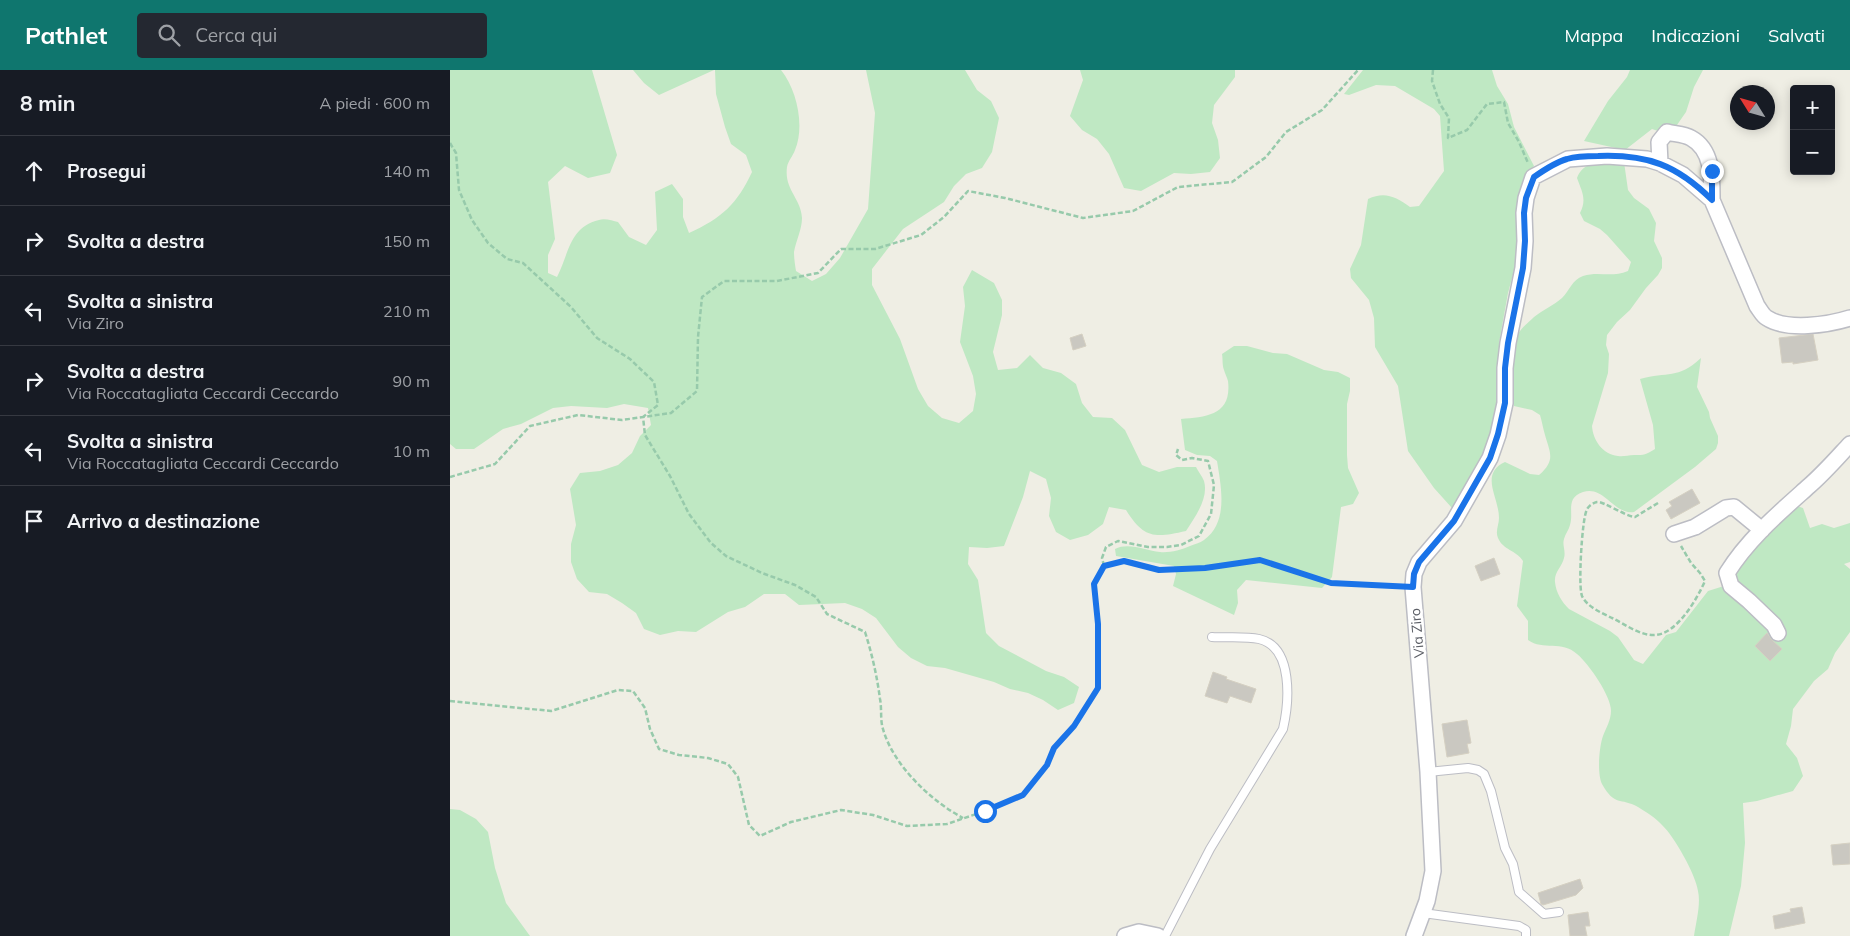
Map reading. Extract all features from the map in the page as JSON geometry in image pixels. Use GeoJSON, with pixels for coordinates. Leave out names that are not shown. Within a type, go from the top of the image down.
{"type":"FeatureCollection","features":[{"type":"Feature","properties":{"kind":"street"},"geometry":{"type":"LineString","coordinates":[[1660,163],[1659,142],[1667,132],[1690,138],[1703,149],[1712,171],[1712,200]]}},
{"type":"Feature","properties":{"kind":"street"},"geometry":{"type":"LineString","coordinates":[[1534,177],[1568,159],[1581,156],[1607,156],[1660,163],[1683,175],[1712,200],[1757,306],[1766,318],[1778,324],[1792,326],[1825,324],[1850,318]]}},
{"type":"Feature","properties":{"kind":"street","name":"Via Ziro"},"geometry":{"type":"LineString","coordinates":[[1414,936],[1423,913],[1433,870],[1428,772],[1413,587],[1414,574],[1419,562],[1454,521],[1490,458],[1498,434],[1505,403],[1505,368],[1508,343],[1523,268],[1526,198],[1534,177]]}},
{"type":"Feature","properties":{"kind":"street"},"geometry":{"type":"LineString","coordinates":[[1778,633],[1768,619],[1731,586],[1727,573],[1734,561],[1762,530],[1850,444]]}},
{"type":"Feature","properties":{"kind":"street"},"geometry":{"type":"LineString","coordinates":[[1674,534],[1695,527],[1726,508],[1734,507],[1762,530]]}},
{"type":"Feature","properties":{"kind":"street"},"geometry":{"type":"LineString","coordinates":[[1125,936],[1139,932],[1158,936]]}},
{"type":"Feature","properties":{"kind":"lane"},"geometry":{"type":"LineString","coordinates":[[1165,936],[1210,849],[1283,729],[1287,714],[1287,674],[1280,655],[1271,645],[1260,639],[1212,637]]}},
{"type":"Feature","properties":{"kind":"lane"},"geometry":{"type":"LineString","coordinates":[[1428,772],[1468,768],[1478,770],[1484,774],[1491,791],[1505,848],[1513,864],[1519,892],[1544,914],[1559,912]]}},
{"type":"Feature","properties":{"kind":"lane"},"geometry":{"type":"LineString","coordinates":[[1423,913],[1519,926],[1526,930],[1526,936]]}},
{"type":"Feature","properties":{"kind":"path"},"geometry":{"type":"LineString","coordinates":[[450,477],[495,464],[530,426],[578,414],[622,420],[671,413],[697,391],[698,337],[702,297],[724,281],[777,281],[818,273],[841,250],[875,249],[921,235],[944,217],[968,191],[1005,198],[1083,218],[1133,211],[1178,187],[1232,182],[1266,157],[1286,132],[1322,110],[1358,70]]}},
{"type":"Feature","properties":{"kind":"path"},"geometry":{"type":"LineString","coordinates":[[1434,70],[1432,81],[1440,104],[1449,118],[1448,138],[1467,130],[1487,104],[1504,102],[1508,123],[1519,142],[1534,177]]}},
{"type":"Feature","properties":{"kind":"path"},"geometry":{"type":"LineString","coordinates":[[450,143],[456,153],[459,190],[472,220],[488,244],[507,259],[523,263],[571,307],[597,338],[630,359],[654,382],[658,405],[643,417]]}},
{"type":"Feature","properties":{"kind":"path"},"geometry":{"type":"LineString","coordinates":[[643,417],[645,435],[670,476],[689,514],[711,543],[726,556],[816,597],[827,614],[864,632],[872,653],[881,701],[883,729],[897,760],[933,798],[963,818]]}},
{"type":"Feature","properties":{"kind":"path"},"geometry":{"type":"LineString","coordinates":[[450,701],[551,710],[618,690],[633,691],[645,708],[650,729],[659,749],[679,755],[708,758],[728,764],[738,777],[749,824],[760,836],[791,822],[841,810],[873,815],[907,826],[947,824],[1023,795],[1047,765],[1054,748],[1074,726],[1098,688],[1098,624],[1094,584],[1104,566],[1102,558],[1106,547],[1118,541],[1148,547],[1167,547],[1180,545],[1199,536],[1211,514],[1214,485],[1208,461],[1192,458],[1182,460],[1176,455],[1178,448]]}},
{"type":"Feature","properties":{"kind":"path"},"geometry":{"type":"LineString","coordinates":[[1658,503],[1635,517],[1626,516],[1601,502],[1596,502],[1589,506],[1586,512],[1583,536],[1580,586],[1586,601],[1598,611],[1637,631],[1654,635],[1663,633],[1674,626],[1683,617],[1699,594],[1704,581],[1674,534]]}},
{"type":"Feature","properties":{"kind":"path"},"geometry":{"type":"LineString","coordinates":[[1104,566],[1124,561],[1159,570],[1196,568],[1260,560],[1331,583],[1413,587]]}},
{"type":"Feature","properties":{"kind":"green space"},"geometry":{"type":"Polygon","coordinates":[[[450,70],[592,70],[617,155],[610,173],[588,178],[565,166],[548,182],[555,239],[548,255],[548,273],[557,277],[571,242],[576,235],[581,229],[599,220],[604,219],[618,222],[629,237],[646,245],[657,230],[655,192],[672,184],[683,199],[683,217],[689,233],[711,222],[727,209],[740,193],[752,172],[746,155],[731,144],[716,94],[715,70],[781,70],[787,78],[795,98],[799,119],[798,140],[788,165],[787,175],[802,218],[794,252],[795,266],[796,271],[812,281],[826,274],[840,258],[868,209],[875,113],[866,70],[965,70],[977,90],[991,101],[999,118],[992,152],[982,168],[966,174],[954,186],[944,202],[903,229],[872,269],[872,285],[900,339],[918,389],[928,406],[942,418],[959,423],[973,411],[976,394],[973,376],[960,342],[965,306],[963,287],[972,270],[994,283],[1002,300],[1002,315],[993,352],[998,370],[1017,368],[1030,355],[1043,368],[1061,373],[1076,384],[1082,403],[1093,417],[1112,418],[1125,430],[1142,465],[1159,472],[1177,467],[1196,467],[1204,481],[1205,494],[1203,501],[1186,531],[1166,535],[1151,534],[1132,520],[1126,510],[1109,507],[1103,524],[1088,535],[1070,540],[1056,532],[1049,516],[1051,498],[1046,479],[1030,471],[1023,497],[1004,546],[987,548],[969,547],[968,564],[978,580],[986,633],[999,646],[1046,671],[1064,677],[1079,687],[1074,703],[1058,710],[1028,693],[945,668],[927,666],[911,658],[898,647],[876,618],[862,609],[845,603],[799,605],[785,594],[764,594],[745,607],[728,612],[696,632],[678,631],[660,635],[644,629],[636,613],[622,603],[607,594],[589,592],[577,579],[571,562],[571,544],[576,525],[570,489],[580,473],[600,471],[618,465],[632,453],[640,436],[651,425],[648,408],[624,404],[607,408],[571,406],[553,408],[521,424],[503,429],[474,449],[456,449],[450,444],[450,70]]]}},
{"type":"Feature","properties":{"kind":"green space"},"geometry":{"type":"Polygon","coordinates":[[[633,70],[714,70],[659,95],[644,83],[633,70]]]}},
{"type":"Feature","properties":{"kind":"green space"},"geometry":{"type":"Polygon","coordinates":[[[1080,70],[1235,70],[1235,77],[1214,105],[1212,123],[1218,140],[1220,158],[1210,172],[1174,173],[1141,191],[1124,188],[1109,154],[1097,139],[1082,130],[1070,116],[1083,80],[1080,70]]]}},
{"type":"Feature","properties":{"kind":"green space"},"geometry":{"type":"Polygon","coordinates":[[[1363,70],[1492,70],[1497,86],[1508,104],[1514,127],[1534,166],[1524,178],[1520,191],[1517,212],[1516,263],[1508,293],[1499,343],[1499,388],[1492,426],[1484,455],[1467,487],[1452,508],[1434,488],[1408,451],[1398,386],[1375,347],[1374,318],[1369,300],[1351,278],[1350,269],[1361,245],[1368,199],[1385,195],[1400,200],[1410,207],[1419,206],[1444,171],[1440,116],[1434,109],[1395,86],[1376,85],[1349,95],[1344,94],[1363,70]]]}},
{"type":"Feature","properties":{"kind":"green space"},"geometry":{"type":"Polygon","coordinates":[[[1630,70],[1703,70],[1694,87],[1686,112],[1670,135],[1652,129],[1625,150],[1584,141],[1608,101],[1627,77],[1630,70]]]}},
{"type":"Feature","properties":{"kind":"green space"},"geometry":{"type":"Polygon","coordinates":[[[1624,162],[1628,190],[1634,198],[1649,209],[1656,223],[1654,241],[1662,258],[1662,268],[1630,310],[1607,335],[1608,373],[1592,426],[1594,436],[1599,446],[1612,455],[1643,455],[1655,449],[1653,425],[1640,379],[1679,372],[1693,365],[1701,358],[1697,387],[1718,436],[1718,443],[1716,449],[1695,467],[1634,512],[1627,512],[1603,496],[1590,491],[1583,492],[1574,498],[1571,506],[1570,525],[1564,541],[1564,558],[1555,578],[1557,590],[1562,600],[1569,609],[1618,637],[1634,660],[1643,664],[1666,635],[1676,632],[1708,591],[1724,586],[1749,551],[1797,506],[1803,508],[1810,528],[1822,524],[1834,528],[1850,523],[1850,562],[1844,564],[1850,569],[1850,632],[1835,653],[1828,669],[1814,681],[1793,709],[1786,744],[1797,758],[1803,776],[1793,791],[1743,803],[1745,843],[1741,886],[1729,936],[1694,936],[1699,896],[1693,875],[1678,846],[1667,830],[1651,815],[1632,804],[1614,799],[1602,784],[1599,774],[1600,753],[1611,711],[1607,697],[1593,672],[1577,654],[1565,647],[1540,645],[1528,640],[1528,621],[1517,606],[1523,561],[1517,554],[1500,542],[1497,535],[1499,518],[1492,479],[1497,467],[1505,462],[1530,474],[1539,475],[1550,460],[1550,452],[1540,415],[1532,410],[1514,406],[1512,369],[1515,341],[1525,325],[1562,298],[1579,278],[1594,274],[1616,274],[1628,271],[1631,262],[1607,235],[1584,221],[1580,213],[1583,195],[1577,178],[1585,167],[1590,164],[1624,162]]]}},
{"type":"Feature","properties":{"kind":"green space"},"geometry":{"type":"Polygon","coordinates":[[[1234,346],[1247,346],[1273,353],[1287,354],[1324,370],[1338,372],[1350,378],[1347,404],[1348,468],[1359,493],[1353,504],[1341,507],[1332,577],[1322,588],[1246,580],[1237,590],[1238,603],[1234,615],[1173,586],[1176,574],[1174,566],[1116,556],[1115,549],[1126,546],[1160,552],[1179,550],[1204,540],[1217,524],[1220,514],[1221,492],[1217,461],[1210,456],[1197,455],[1185,450],[1181,419],[1208,415],[1222,407],[1226,401],[1228,381],[1223,368],[1222,354],[1234,346]]]}},
{"type":"Feature","properties":{"kind":"green space"},"geometry":{"type":"Polygon","coordinates":[[[450,809],[460,810],[476,819],[488,832],[495,868],[506,903],[530,936],[450,936],[450,809]]]}},
{"type":"Feature","properties":{"kind":"building"},"geometry":{"type":"Polygon","coordinates":[[[1082,334],[1086,346],[1073,350],[1070,338],[1082,334]]]}},
{"type":"Feature","properties":{"kind":"building"},"geometry":{"type":"Polygon","coordinates":[[[1813,334],[1818,360],[1793,364],[1793,362],[1782,363],[1779,338],[1813,334]]]}},
{"type":"Feature","properties":{"kind":"building"},"geometry":{"type":"Polygon","coordinates":[[[1692,489],[1700,503],[1671,519],[1666,510],[1672,506],[1669,502],[1692,489]]]}},
{"type":"Feature","properties":{"kind":"building"},"geometry":{"type":"Polygon","coordinates":[[[1494,558],[1500,574],[1481,581],[1475,566],[1494,558]]]}},
{"type":"Feature","properties":{"kind":"building"},"geometry":{"type":"Polygon","coordinates":[[[1767,633],[1782,649],[1770,661],[1755,646],[1767,633]]]}},
{"type":"Feature","properties":{"kind":"building"},"geometry":{"type":"Polygon","coordinates":[[[1213,672],[1227,677],[1226,679],[1256,689],[1251,703],[1230,696],[1227,703],[1205,696],[1213,672]]]}},
{"type":"Feature","properties":{"kind":"building"},"geometry":{"type":"Polygon","coordinates":[[[1467,720],[1471,743],[1467,744],[1469,753],[1447,757],[1442,724],[1467,720]]]}},
{"type":"Feature","properties":{"kind":"building"},"geometry":{"type":"Polygon","coordinates":[[[1850,843],[1850,864],[1833,865],[1831,845],[1850,843]]]}},
{"type":"Feature","properties":{"kind":"building"},"geometry":{"type":"Polygon","coordinates":[[[1580,879],[1583,888],[1576,895],[1541,904],[1538,893],[1580,879]]]}},
{"type":"Feature","properties":{"kind":"building"},"geometry":{"type":"Polygon","coordinates":[[[1802,907],[1805,923],[1775,929],[1773,916],[1791,912],[1790,909],[1802,907]]]}},
{"type":"Feature","properties":{"kind":"building"},"geometry":{"type":"Polygon","coordinates":[[[1588,912],[1590,926],[1585,926],[1587,936],[1570,936],[1568,915],[1588,912]]]}},
{"type":"Feature","properties":{"kind":"route"},"geometry":{"type":"LineString","coordinates":[[985,811],[1023,795],[1047,765],[1054,748],[1074,726],[1098,688],[1098,624],[1094,584],[1104,566],[1124,561],[1159,570],[1205,568],[1260,560],[1331,583],[1413,587],[1414,574],[1419,562],[1454,521],[1490,458],[1498,434],[1505,403],[1505,368],[1508,343],[1523,268],[1526,198],[1534,177],[1550,167],[1568,159],[1581,156],[1607,156],[1647,160],[1660,163],[1683,175],[1712,200],[1712,171]]}}]}
